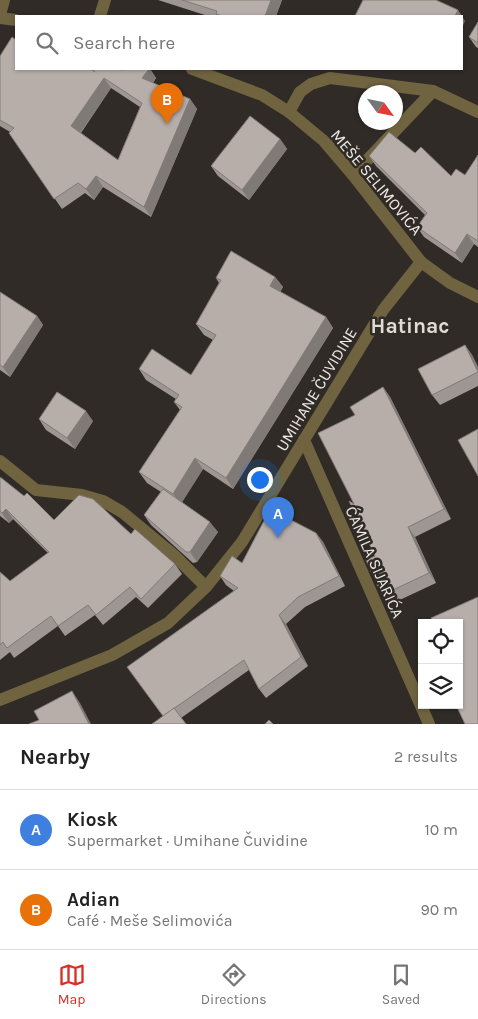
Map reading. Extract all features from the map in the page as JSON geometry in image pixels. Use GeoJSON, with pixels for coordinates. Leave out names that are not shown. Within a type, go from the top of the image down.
{"type":"FeatureCollection","features":[{"type":"Feature","properties":{"kind":"street"},"geometry":{"type":"LineString","coordinates":[[4,0],[0,16],[15,20]]}},
{"type":"Feature","properties":{"kind":"street"},"geometry":{"type":"LineString","coordinates":[[100,15],[105,0]]}},
{"type":"Feature","properties":{"kind":"street","name":"MEŠE SELIMOVIĆA"},"geometry":{"type":"LineString","coordinates":[[195,70],[262,95],[289,112],[324,141],[354,175],[421,262],[450,284],[478,297]]}},
{"type":"Feature","properties":{"kind":"street"},"geometry":{"type":"LineString","coordinates":[[289,112],[300,92],[311,84],[330,78],[433,91],[478,112]]}},
{"type":"Feature","properties":{"kind":"street"},"geometry":{"type":"LineString","coordinates":[[354,175],[433,91]]}},
{"type":"Feature","properties":{"kind":"street","name":"UMIHANE ČUVIDINE"},"geometry":{"type":"LineString","coordinates":[[0,700],[112,655],[168,623],[206,588],[242,542],[383,310],[421,262]]}},
{"type":"Feature","properties":{"kind":"street","name":"ĆAMILA SIJARIĆA"},"geometry":{"type":"LineString","coordinates":[[304,440],[429,724]]}},
{"type":"Feature","properties":{"kind":"street"},"geometry":{"type":"LineString","coordinates":[[0,461],[36,490],[82,495],[103,500],[122,512],[174,555],[206,588]]}},
{"type":"Feature","properties":{"kind":"building"},"geometry":{"type":"Polygon","coordinates":[[[182,0],[271,0],[265,15],[219,15],[216,14],[217,11],[182,0]]]}},
{"type":"Feature","properties":{"kind":"building"},"geometry":{"type":"Polygon","coordinates":[[[363,0],[436,0],[458,10],[456,15],[356,15],[363,0]]]}},
{"type":"Feature","properties":{"kind":"building"},"geometry":{"type":"Polygon","coordinates":[[[478,22],[478,43],[469,37],[478,22]]]}},
{"type":"Feature","properties":{"kind":"building"},"geometry":{"type":"Polygon","coordinates":[[[12,37],[15,39],[15,70],[92,70],[95,72],[93,70],[148,70],[142,78],[190,99],[144,207],[96,176],[86,189],[78,183],[54,199],[9,133],[14,128],[0,120],[0,56],[12,37]],[[104,78],[71,126],[118,160],[142,103],[104,78]]]}},
{"type":"Feature","properties":{"kind":"building"},"geometry":{"type":"Polygon","coordinates":[[[250,116],[280,139],[242,190],[211,166],[250,116]]]}},
{"type":"Feature","properties":{"kind":"building"},"geometry":{"type":"Polygon","coordinates":[[[389,132],[415,153],[421,147],[451,176],[456,169],[465,175],[478,155],[478,241],[467,234],[455,253],[417,227],[427,213],[369,156],[389,132]]]}},
{"type":"Feature","properties":{"kind":"building"},"geometry":{"type":"Polygon","coordinates":[[[231,251],[275,277],[270,286],[326,317],[226,478],[195,458],[173,494],[139,472],[182,407],[174,402],[179,395],[139,369],[152,349],[191,375],[216,335],[196,324],[221,280],[216,278],[231,251]]]}},
{"type":"Feature","properties":{"kind":"building"},"geometry":{"type":"Polygon","coordinates":[[[0,292],[37,316],[3,367],[0,365],[0,292]]]}},
{"type":"Feature","properties":{"kind":"building"},"geometry":{"type":"Polygon","coordinates":[[[465,345],[478,372],[432,395],[418,369],[465,345]]]}},
{"type":"Feature","properties":{"kind":"building"},"geometry":{"type":"Polygon","coordinates":[[[383,387],[444,509],[408,527],[429,573],[382,595],[366,560],[375,556],[349,501],[354,504],[318,433],[355,415],[350,407],[383,387]]]}},
{"type":"Feature","properties":{"kind":"building"},"geometry":{"type":"Polygon","coordinates":[[[57,392],[86,411],[67,438],[39,419],[57,392]]]}},
{"type":"Feature","properties":{"kind":"building"},"geometry":{"type":"Polygon","coordinates":[[[478,429],[478,476],[458,440],[478,429]]]}},
{"type":"Feature","properties":{"kind":"building"},"geometry":{"type":"Polygon","coordinates":[[[0,477],[24,496],[27,493],[54,520],[79,495],[93,499],[131,534],[135,529],[175,564],[141,599],[130,587],[96,615],[88,605],[58,626],[51,616],[7,648],[3,642],[0,645],[0,572],[10,581],[49,552],[6,509],[2,513],[0,511],[0,477]]]}},
{"type":"Feature","properties":{"kind":"building"},"geometry":{"type":"Polygon","coordinates":[[[163,489],[210,522],[190,552],[186,552],[144,515],[163,489]]]}},
{"type":"Feature","properties":{"kind":"building"},"geometry":{"type":"Polygon","coordinates":[[[270,509],[316,533],[339,576],[298,597],[279,615],[301,657],[259,689],[244,660],[163,716],[127,667],[238,588],[220,576],[232,556],[242,563],[270,509]]]}},
{"type":"Feature","properties":{"kind":"building"},"geometry":{"type":"Polygon","coordinates":[[[478,597],[478,724],[465,724],[458,709],[463,709],[463,619],[431,618],[478,597]]]}},
{"type":"Feature","properties":{"kind":"building"},"geometry":{"type":"Polygon","coordinates":[[[72,691],[89,724],[29,724],[39,720],[34,711],[72,691]]]}},
{"type":"Feature","properties":{"kind":"building"},"geometry":{"type":"Polygon","coordinates":[[[174,708],[186,724],[152,724],[174,708]]]}},
{"type":"Feature","properties":{"kind":"building"},"geometry":{"type":"Polygon","coordinates":[[[269,720],[273,724],[265,724],[269,720]]]}},
{"type":"Feature","properties":{"kind":"place","name":"Adian"},"geometry":{"type":"Point","coordinates":[167,124]}},
{"type":"Feature","properties":{"kind":"place","name":"Kiosk"},"geometry":{"type":"Point","coordinates":[278,538]}},
{"type":"Feature","properties":{"kind":"district","name":"Hatinac"},"geometry":{"type":"Point","coordinates":[410,326]}}]}
